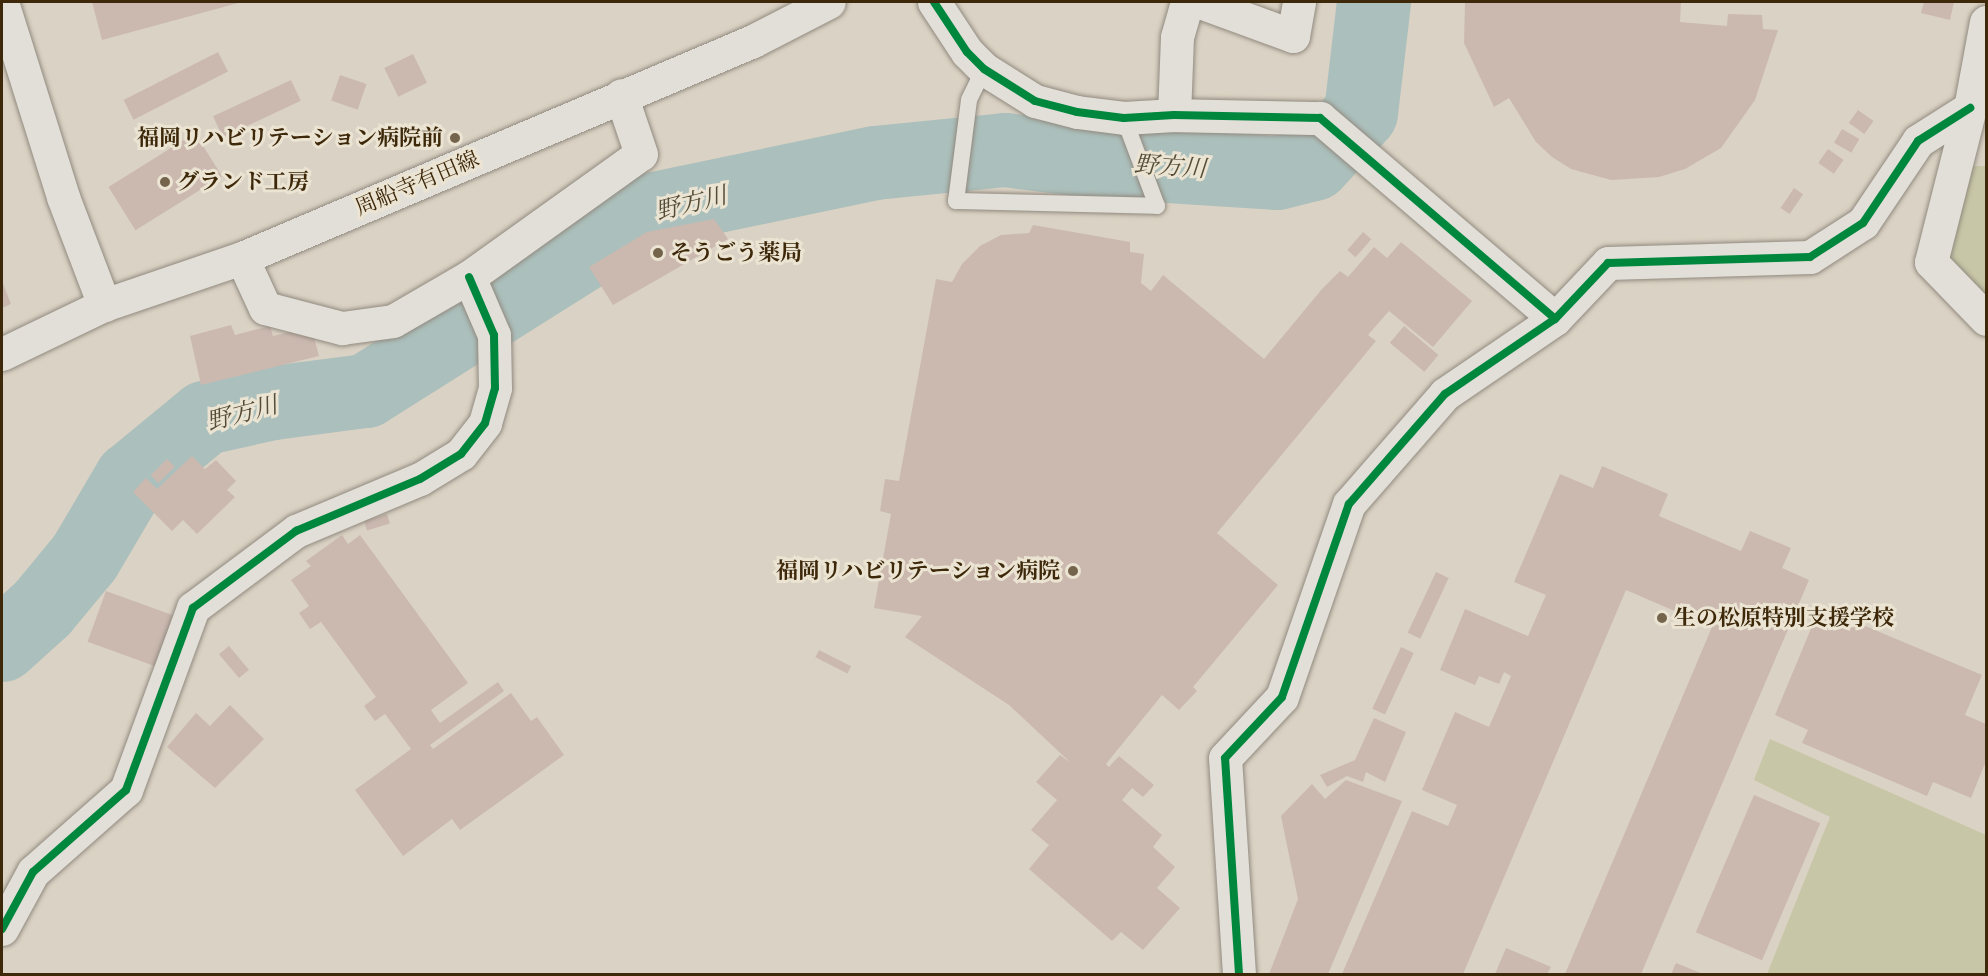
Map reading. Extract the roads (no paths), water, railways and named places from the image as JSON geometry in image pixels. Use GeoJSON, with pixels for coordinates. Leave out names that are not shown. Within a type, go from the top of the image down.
{"type":"FeatureCollection","features":[{"type":"Feature","properties":{"kind":"street"},"geometry":{"type":"LineString","coordinates":[[2,2],[63,197],[104,305]]}},
{"type":"Feature","properties":{"kind":"street","name":"周船寺有田線"},"geometry":{"type":"LineString","coordinates":[[2,354],[104,305],[242,258],[621,95],[753,41],[829,2]]}},
{"type":"Feature","properties":{"kind":"street"},"geometry":{"type":"LineString","coordinates":[[934,2],[984,69],[1035,100],[1077,112],[1124,118],[1174,115],[1320,118],[1555,319]]}},
{"type":"Feature","properties":{"kind":"street"},"geometry":{"type":"LineString","coordinates":[[1174,115],[1177,37],[1187,2]]}},
{"type":"Feature","properties":{"kind":"street"},"geometry":{"type":"LineString","coordinates":[[1200,2],[1293,36],[1299,2]]}},
{"type":"Feature","properties":{"kind":"street"},"geometry":{"type":"LineString","coordinates":[[1986,22],[1970,108],[1931,262],[1986,319]]}},
{"type":"Feature","properties":{"kind":"street"},"geometry":{"type":"LineString","coordinates":[[242,258],[265,308],[342,328],[393,321],[469,277],[641,154],[621,95]]}},
{"type":"Feature","properties":{"kind":"street"},"geometry":{"type":"LineString","coordinates":[[1239,975],[1224,758],[1282,697],[1350,504],[1445,394],[1555,319],[1608,263],[1810,257],[1863,223],[1917,141],[1970,108]]}},
{"type":"Feature","properties":{"kind":"street"},"geometry":{"type":"LineString","coordinates":[[2,929],[33,872],[126,790],[193,608],[296,531],[420,479],[460,454],[485,423],[495,388],[494,335],[469,277]]}},
{"type":"Feature","properties":{"kind":"lane"},"geometry":{"type":"LineString","coordinates":[[984,69],[969,100],[956,201],[1157,206],[1124,118]]}},
{"type":"Feature","properties":{"kind":"waterway","name":"野方川"},"geometry":{"type":"LineString","coordinates":[[2,645],[42,609],[85,557],[131,479],[205,418],[273,403],[366,391],[655,209],[875,163],[1005,150],[1091,161],[1277,173],[1314,164],[1361,113],[1374,2]]}},
{"type":"Feature","properties":{"kind":"place","name":"福岡リハビリテーション病院前"},"geometry":{"type":"Point","coordinates":[455,138]}},
{"type":"Feature","properties":{"kind":"place","name":"グランド工房"},"geometry":{"type":"Point","coordinates":[165,182]}},
{"type":"Feature","properties":{"kind":"place","name":"そうごう薬局"},"geometry":{"type":"Point","coordinates":[658,253]}},
{"type":"Feature","properties":{"kind":"place","name":"福岡リハビリテーション病院"},"geometry":{"type":"Point","coordinates":[1073,571]}},
{"type":"Feature","properties":{"kind":"place","name":"生の松原特別支援学校"},"geometry":{"type":"Point","coordinates":[1662,618]}}]}
